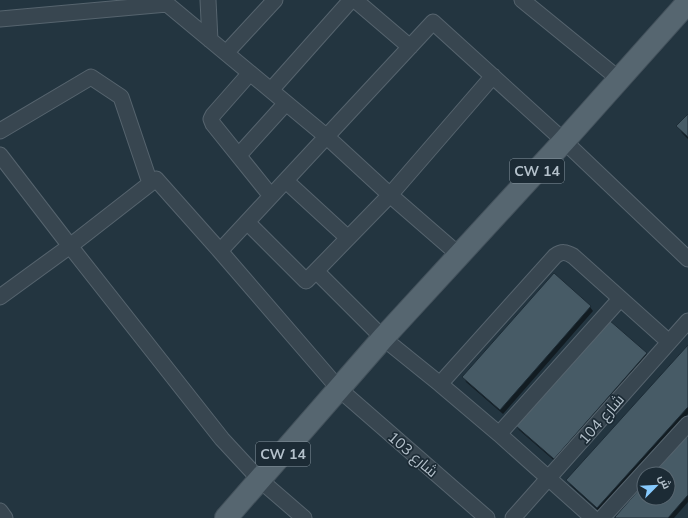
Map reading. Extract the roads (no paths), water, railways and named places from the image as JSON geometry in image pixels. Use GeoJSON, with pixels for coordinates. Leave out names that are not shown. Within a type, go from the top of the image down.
{"type":"FeatureCollection","features":[{"type":"Feature","properties":{"kind":"main road","name":"CW 14"},"geometry":{"type":"LineString","coordinates":[[226,518],[383,338],[564,141],[688,2]]}},
{"type":"Feature","properties":{"kind":"street"},"geometry":{"type":"LineString","coordinates":[[208,0],[210,40]]}},
{"type":"Feature","properties":{"kind":"street"},"geometry":{"type":"LineString","coordinates":[[226,53],[275,0]]}},
{"type":"Feature","properties":{"kind":"street"},"geometry":{"type":"LineString","coordinates":[[271,90],[351,0]]}},
{"type":"Feature","properties":{"kind":"street"},"geometry":{"type":"LineString","coordinates":[[355,0],[410,47]]}},
{"type":"Feature","properties":{"kind":"street"},"geometry":{"type":"LineString","coordinates":[[522,0],[619,79]]}},
{"type":"Feature","properties":{"kind":"street"},"geometry":{"type":"LineString","coordinates":[[0,19],[167,2],[210,40],[327,137],[390,195],[459,255]]}},
{"type":"Feature","properties":{"kind":"street"},"geometry":{"type":"LineString","coordinates":[[220,250],[433,22],[564,141],[688,259]]}},
{"type":"Feature","properties":{"kind":"street"},"geometry":{"type":"LineString","coordinates":[[250,72],[211,116],[212,122],[272,196]]}},
{"type":"Feature","properties":{"kind":"street"},"geometry":{"type":"LineString","coordinates":[[247,222],[306,281],[390,195],[493,76]]}},
{"type":"Feature","properties":{"kind":"street"},"geometry":{"type":"LineString","coordinates":[[0,131],[91,78],[120,97],[150,183],[70,246],[0,297]]}},
{"type":"Feature","properties":{"kind":"street"},"geometry":{"type":"LineString","coordinates":[[239,155],[286,103]]}},
{"type":"Feature","properties":{"kind":"street"},"geometry":{"type":"LineString","coordinates":[[0,155],[222,440],[260,480],[304,518]]}},
{"type":"Feature","properties":{"kind":"street","name":"شارع 103"},"geometry":{"type":"LineString","coordinates":[[150,183],[156,179],[220,250],[339,389],[487,518]]}},
{"type":"Feature","properties":{"kind":"street"},"geometry":{"type":"LineString","coordinates":[[286,181],[348,238]]}},
{"type":"Feature","properties":{"kind":"street"},"geometry":{"type":"LineString","coordinates":[[440,384],[555,256],[561,252],[566,252],[574,256],[669,342]]}},
{"type":"Feature","properties":{"kind":"street"},"geometry":{"type":"LineString","coordinates":[[316,271],[383,338],[499,434],[593,518]]}},
{"type":"Feature","properties":{"kind":"street"},"geometry":{"type":"LineString","coordinates":[[499,434],[620,299]]}},
{"type":"Feature","properties":{"kind":"street","name":"شارع 104"},"geometry":{"type":"LineString","coordinates":[[513,518],[688,320]]}},
{"type":"Feature","properties":{"kind":"street"},"geometry":{"type":"LineString","coordinates":[[602,518],[688,424]]}},
{"type":"Feature","properties":{"kind":"street"},"geometry":{"type":"LineString","coordinates":[[0,511],[5,518]]}}]}
